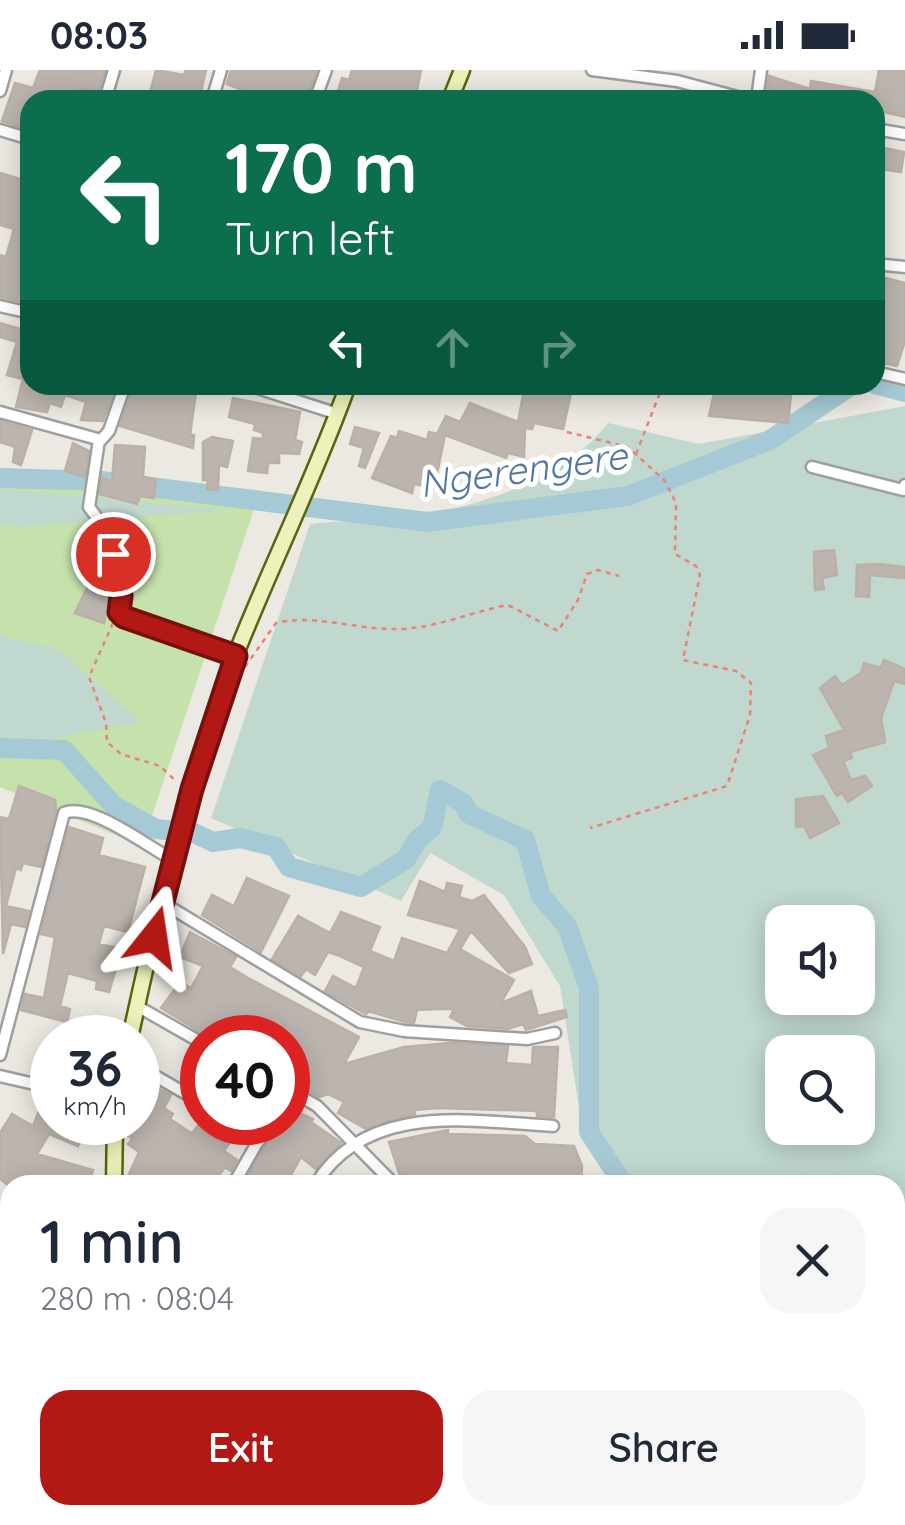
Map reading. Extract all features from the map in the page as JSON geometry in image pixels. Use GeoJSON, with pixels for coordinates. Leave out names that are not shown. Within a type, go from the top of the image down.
{"type":"FeatureCollection","features":[{"type":"Feature","properties":{"kind":"street"},"geometry":{"type":"LineString","coordinates":[[0,91],[6,70]]}},
{"type":"Feature","properties":{"kind":"street"},"geometry":{"type":"LineString","coordinates":[[592,70],[685,90]]}},
{"type":"Feature","properties":{"kind":"street"},"geometry":{"type":"LineString","coordinates":[[0,412],[99,440],[106,438],[121,395]]}},
{"type":"Feature","properties":{"kind":"street"},"geometry":{"type":"LineString","coordinates":[[279,395],[338,414]]}},
{"type":"Feature","properties":{"kind":"street"},"geometry":{"type":"LineString","coordinates":[[135,1015],[190,795],[223,693],[320,466],[345,395]]}},
{"type":"Feature","properties":{"kind":"street"},"geometry":{"type":"LineString","coordinates":[[99,440],[89,507],[104,526],[104,546],[116,560],[119,612],[236,656]]}},
{"type":"Feature","properties":{"kind":"street"},"geometry":{"type":"LineString","coordinates":[[812,467],[903,490],[905,485]]}},
{"type":"Feature","properties":{"kind":"street"},"geometry":{"type":"LineString","coordinates":[[0,1056],[64,813],[75,810],[108,822],[174,860]]}},
{"type":"Feature","properties":{"kind":"street"},"geometry":{"type":"LineString","coordinates":[[162,903],[360,1022],[404,1032],[527,1039],[554,1033]]}},
{"type":"Feature","properties":{"kind":"street"},"geometry":{"type":"LineString","coordinates":[[137,1006],[180,1030]]}},
{"type":"Feature","properties":{"kind":"street"},"geometry":{"type":"LineString","coordinates":[[0,1076],[30,1083]]}},
{"type":"Feature","properties":{"kind":"street"},"geometry":{"type":"LineString","coordinates":[[310,1102],[357,1142],[387,1175]]}},
{"type":"Feature","properties":{"kind":"street"},"geometry":{"type":"LineString","coordinates":[[326,1175],[357,1142],[431,1118],[553,1126]]}},
{"type":"Feature","properties":{"kind":"street"},"geometry":{"type":"LineString","coordinates":[[114,1175],[115,1145]]}},
{"type":"Feature","properties":{"kind":"street"},"geometry":{"type":"LineString","coordinates":[[239,1175],[257,1145]]}},
{"type":"Feature","properties":{"kind":"path"},"geometry":{"type":"LineString","coordinates":[[636,456],[659,395]]}},
{"type":"Feature","properties":{"kind":"path"},"geometry":{"type":"LineString","coordinates":[[568,432],[618,443],[665,481],[674,495],[675,554],[696,566],[700,575],[683,660],[748,677],[752,683],[750,714],[727,786],[590,828]]}},
{"type":"Feature","properties":{"kind":"path"},"geometry":{"type":"LineString","coordinates":[[223,693],[276,624],[338,621],[391,630],[438,624],[508,605],[558,631],[578,600],[588,574],[598,570],[619,576]]}},
{"type":"Feature","properties":{"kind":"path"},"geometry":{"type":"LineString","coordinates":[[119,612],[90,677],[106,723],[107,742],[121,754],[160,766],[190,795]]}},
{"type":"Feature","properties":{"kind":"green space"},"geometry":{"type":"Polygon","coordinates":[[[905,406],[905,1175],[613,1175],[583,1133],[560,986],[504,895],[430,853],[401,901],[211,818],[310,524],[398,520],[465,506],[544,475],[589,443],[608,423],[699,444],[905,406]]]}},
{"type":"Feature","properties":{"kind":"green space"},"geometry":{"type":"Polygon","coordinates":[[[0,472],[149,495],[256,503],[142,846],[0,787],[0,472]]]}},
{"type":"Feature","properties":{"kind":"green space"},"geometry":{"type":"Polygon","coordinates":[[[0,489],[229,510],[18,527],[0,524],[0,489]]]}},
{"type":"Feature","properties":{"kind":"green space"},"geometry":{"type":"Polygon","coordinates":[[[0,636],[58,649],[141,722],[0,748],[0,636]]]}},
{"type":"Feature","properties":{"kind":"building"},"geometry":{"type":"Polygon","coordinates":[[[40,70],[105,70],[99,90],[20,90],[20,127],[2,121],[15,83],[33,88],[40,70]]]}},
{"type":"Feature","properties":{"kind":"building"},"geometry":{"type":"Polygon","coordinates":[[[156,70],[184,75],[186,70],[206,70],[201,90],[151,90],[156,70]]]}},
{"type":"Feature","properties":{"kind":"building"},"geometry":{"type":"Polygon","coordinates":[[[231,70],[317,70],[310,90],[242,90],[227,84],[231,70]]]}},
{"type":"Feature","properties":{"kind":"building"},"geometry":{"type":"Polygon","coordinates":[[[352,70],[421,70],[417,90],[338,90],[342,78],[349,80],[352,70]]]}},
{"type":"Feature","properties":{"kind":"building"},"geometry":{"type":"Polygon","coordinates":[[[879,70],[905,70],[905,117],[885,112],[885,90],[875,90],[879,70]]]}},
{"type":"Feature","properties":{"kind":"building"},"geometry":{"type":"Polygon","coordinates":[[[769,76],[810,89],[811,81],[863,90],[767,90],[769,76]]]}},
{"type":"Feature","properties":{"kind":"building"},"geometry":{"type":"Polygon","coordinates":[[[885,148],[904,152],[901,172],[885,170],[885,148]]]}},
{"type":"Feature","properties":{"kind":"building"},"geometry":{"type":"Polygon","coordinates":[[[0,173],[20,179],[20,302],[0,297],[0,255],[6,257],[14,229],[0,225],[0,173]]]}},
{"type":"Feature","properties":{"kind":"building"},"geometry":{"type":"Polygon","coordinates":[[[886,278],[905,283],[905,341],[897,366],[885,363],[886,278]]]}},
{"type":"Feature","properties":{"kind":"building"},"geometry":{"type":"Polygon","coordinates":[[[0,323],[20,329],[20,378],[7,375],[17,342],[0,337],[0,323]]]}},
{"type":"Feature","properties":{"kind":"building"},"geometry":{"type":"Polygon","coordinates":[[[20,391],[20,395],[65,395],[61,407],[50,403],[47,412],[16,407],[20,391]]]}},
{"type":"Feature","properties":{"kind":"building"},"geometry":{"type":"Polygon","coordinates":[[[65,395],[112,395],[103,421],[81,420],[86,402],[65,395]]]}},
{"type":"Feature","properties":{"kind":"building"},"geometry":{"type":"Polygon","coordinates":[[[131,395],[196,395],[190,435],[194,435],[193,448],[120,426],[131,395]]]}},
{"type":"Feature","properties":{"kind":"building"},"geometry":{"type":"Polygon","coordinates":[[[523,395],[571,395],[563,429],[534,423],[532,429],[525,428],[524,457],[508,453],[506,458],[445,435],[434,488],[414,484],[412,493],[372,478],[391,436],[397,438],[399,431],[427,440],[429,432],[437,434],[446,416],[460,422],[470,403],[518,422],[523,395]]]}},
{"type":"Feature","properties":{"kind":"building"},"geometry":{"type":"Polygon","coordinates":[[[714,395],[791,395],[788,423],[709,416],[714,395]]]}},
{"type":"Feature","properties":{"kind":"building"},"geometry":{"type":"Polygon","coordinates":[[[233,398],[300,412],[295,440],[302,442],[299,454],[279,453],[279,463],[268,463],[267,473],[248,471],[253,438],[263,439],[263,433],[254,430],[255,424],[229,417],[233,398]]]}},
{"type":"Feature","properties":{"kind":"building"},"geometry":{"type":"Polygon","coordinates":[[[0,421],[32,430],[21,465],[13,462],[15,447],[0,442],[0,421]]]}},
{"type":"Feature","properties":{"kind":"building"},"geometry":{"type":"Polygon","coordinates":[[[355,427],[379,433],[365,468],[359,466],[364,448],[350,444],[355,427]]]}},
{"type":"Feature","properties":{"kind":"building"},"geometry":{"type":"Polygon","coordinates":[[[212,437],[233,441],[227,467],[219,465],[218,490],[207,489],[208,480],[203,480],[203,442],[212,437]]]}},
{"type":"Feature","properties":{"kind":"building"},"geometry":{"type":"Polygon","coordinates":[[[73,443],[89,451],[85,477],[65,471],[73,443]]]}},
{"type":"Feature","properties":{"kind":"building"},"geometry":{"type":"Polygon","coordinates":[[[115,445],[145,447],[143,477],[156,479],[154,498],[140,496],[137,504],[100,494],[102,478],[112,481],[115,445]]]}},
{"type":"Feature","properties":{"kind":"building"},"geometry":{"type":"Polygon","coordinates":[[[834,550],[837,575],[822,578],[824,589],[815,590],[814,552],[834,550]]]}},
{"type":"Feature","properties":{"kind":"building"},"geometry":{"type":"Polygon","coordinates":[[[857,565],[905,567],[905,578],[870,575],[869,597],[856,596],[857,565]]]}},
{"type":"Feature","properties":{"kind":"building"},"geometry":{"type":"Polygon","coordinates":[[[89,584],[109,594],[104,623],[75,613],[89,584]]]}},
{"type":"Feature","properties":{"kind":"building"},"geometry":{"type":"Polygon","coordinates":[[[884,660],[905,669],[905,684],[894,681],[881,718],[885,742],[850,752],[852,758],[843,761],[851,780],[865,776],[872,786],[848,802],[842,793],[837,796],[813,755],[829,748],[826,736],[844,730],[820,688],[835,676],[842,685],[861,673],[864,663],[881,668],[884,660]]]}},
{"type":"Feature","properties":{"kind":"building"},"geometry":{"type":"Polygon","coordinates":[[[19,786],[55,800],[56,810],[41,867],[23,863],[21,870],[16,868],[6,906],[29,911],[25,927],[11,924],[3,954],[0,817],[9,819],[19,786]]]}},
{"type":"Feature","properties":{"kind":"building"},"geometry":{"type":"Polygon","coordinates":[[[823,796],[839,823],[810,838],[804,826],[796,827],[796,799],[823,796]]]}},
{"type":"Feature","properties":{"kind":"building"},"geometry":{"type":"Polygon","coordinates":[[[69,827],[103,838],[99,855],[145,867],[128,932],[104,926],[99,944],[122,949],[109,992],[96,989],[97,981],[68,973],[60,1006],[70,1009],[69,1015],[21,1010],[25,994],[44,998],[55,937],[41,934],[69,827]]]}},
{"type":"Feature","properties":{"kind":"building"},"geometry":{"type":"Polygon","coordinates":[[[247,878],[289,896],[261,952],[202,915],[212,895],[234,906],[247,878]]]}},
{"type":"Feature","properties":{"kind":"building"},"geometry":{"type":"Polygon","coordinates":[[[420,881],[445,892],[447,883],[462,886],[459,897],[472,901],[484,895],[525,947],[532,964],[509,973],[471,931],[460,949],[514,980],[501,1003],[531,991],[538,1016],[565,1010],[567,1017],[526,1030],[523,1024],[508,1029],[467,1026],[450,1017],[454,1009],[438,1009],[417,1010],[414,1023],[405,1022],[368,1011],[366,1014],[325,991],[333,976],[356,988],[364,967],[328,952],[315,975],[306,969],[301,976],[272,959],[298,916],[330,933],[341,912],[380,927],[370,951],[394,961],[402,938],[447,953],[460,929],[408,915],[420,881]]]}},
{"type":"Feature","properties":{"kind":"building"},"geometry":{"type":"Polygon","coordinates":[[[190,932],[236,957],[230,967],[359,1037],[344,1064],[404,1047],[450,1043],[508,1046],[506,1063],[532,1065],[533,1047],[558,1047],[554,1117],[537,1116],[537,1111],[438,1108],[414,1110],[415,1114],[366,1129],[338,1113],[344,1102],[310,1091],[310,1015],[180,1015],[180,1020],[161,1008],[180,982],[191,988],[203,966],[180,957],[190,932]]]}},
{"type":"Feature","properties":{"kind":"building"},"geometry":{"type":"Polygon","coordinates":[[[160,1090],[171,1095],[164,1108],[180,1126],[180,1145],[228,1145],[224,1151],[237,1160],[231,1171],[225,1167],[219,1175],[129,1175],[139,1152],[129,1145],[160,1145],[160,1090]]]}},
{"type":"Feature","properties":{"kind":"building"},"geometry":{"type":"Polygon","coordinates":[[[12,1114],[30,1124],[30,1145],[42,1145],[37,1154],[93,1170],[91,1175],[0,1175],[0,1133],[12,1114]]]}},
{"type":"Feature","properties":{"kind":"building"},"geometry":{"type":"Polygon","coordinates":[[[310,1118],[341,1143],[316,1169],[301,1157],[291,1175],[248,1175],[265,1145],[310,1145],[310,1118]]]}},
{"type":"Feature","properties":{"kind":"building"},"geometry":{"type":"Polygon","coordinates":[[[448,1130],[448,1134],[525,1136],[535,1144],[574,1146],[581,1175],[400,1175],[389,1142],[448,1130]]]}},
{"type":"Feature","properties":{"kind":"waterway","name":"Ngerengere"},"geometry":{"type":"LineString","coordinates":[[885,387],[905,392]]}},
{"type":"Feature","properties":{"kind":"waterway","name":"Ngerengere"},"geometry":{"type":"LineString","coordinates":[[0,478],[102,481],[427,522],[628,496],[770,440],[837,395]]}},
{"type":"Feature","properties":{"kind":"waterway"},"geometry":{"type":"LineString","coordinates":[[0,748],[64,750],[114,806],[156,829],[194,833],[213,842],[240,838],[276,847],[289,867],[361,887],[406,859],[418,839],[432,828],[440,790],[463,803],[469,814],[525,840],[541,896],[567,926],[589,988],[589,1132],[617,1175]]}},
{"type":"Feature","properties":{"kind":"route"},"geometry":{"type":"LineString","coordinates":[[113,554],[121,596],[119,612],[124,617],[236,656],[202,753],[154,937]]}}]}
